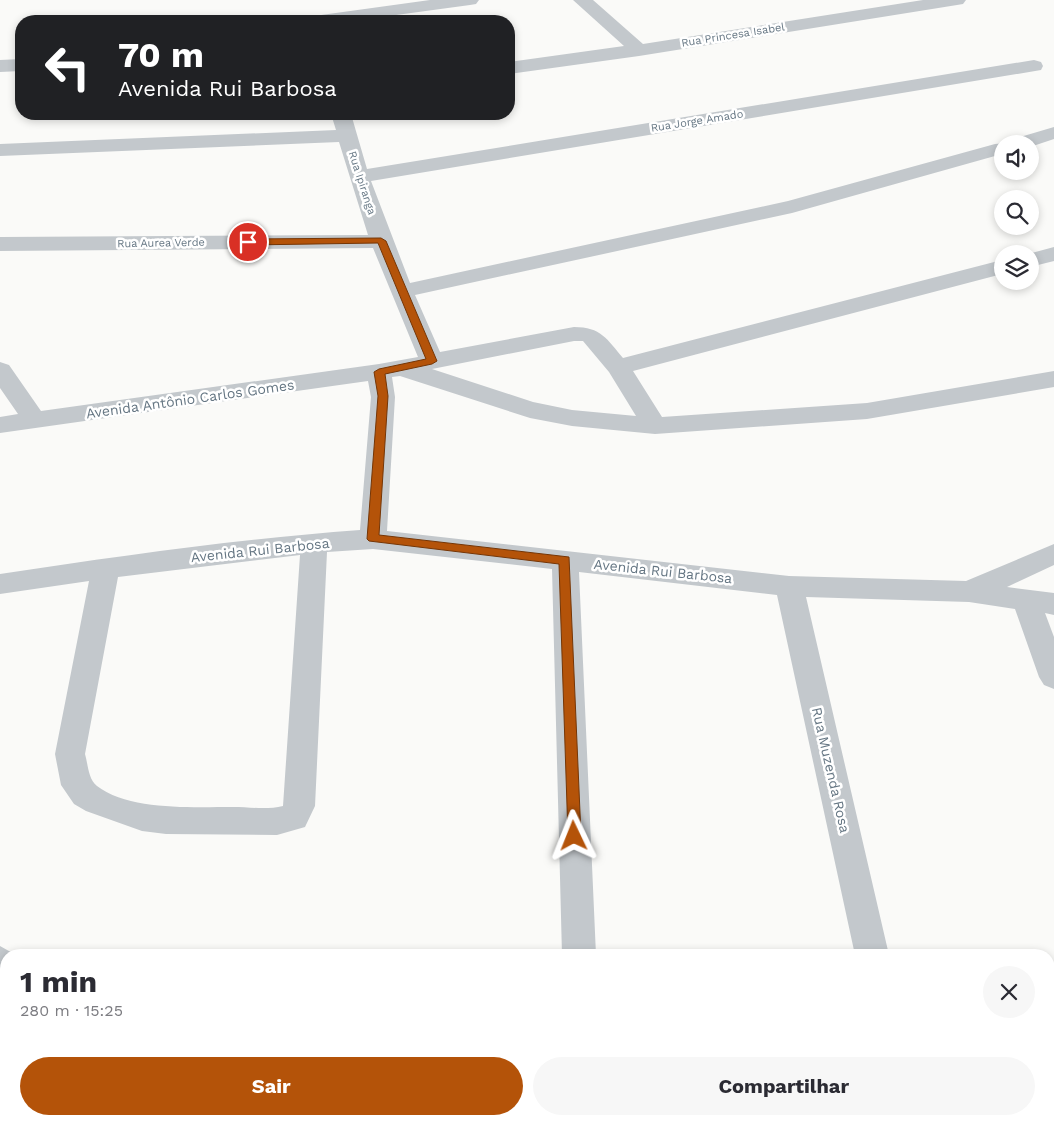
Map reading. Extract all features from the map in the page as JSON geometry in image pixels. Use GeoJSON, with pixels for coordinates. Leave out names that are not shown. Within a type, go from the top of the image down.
{"type":"FeatureCollection","features":[{"type":"Feature","properties":{"kind":"street"},"geometry":{"type":"LineString","coordinates":[[331,15],[470,0]]}},
{"type":"Feature","properties":{"kind":"street"},"geometry":{"type":"LineString","coordinates":[[582,0],[639,50]]}},
{"type":"Feature","properties":{"kind":"street","name":"Rua Princesa Isabel"},"geometry":{"type":"LineString","coordinates":[[515,67],[639,50],[957,0]]}},
{"type":"Feature","properties":{"kind":"street"},"geometry":{"type":"LineString","coordinates":[[0,66],[15,65]]}},
{"type":"Feature","properties":{"kind":"street","name":"Rua Jorge Amado"},"geometry":{"type":"LineString","coordinates":[[359,177],[1034,66]]}},
{"type":"Feature","properties":{"kind":"street","name":"Rua Ipiranga"},"geometry":{"type":"LineString","coordinates":[[343,120],[359,177],[381,241],[432,361]]}},
{"type":"Feature","properties":{"kind":"street"},"geometry":{"type":"LineString","coordinates":[[1039,137],[1054,133]]}},
{"type":"Feature","properties":{"kind":"street"},"geometry":{"type":"LineString","coordinates":[[0,150],[347,136]]}},
{"type":"Feature","properties":{"kind":"street"},"geometry":{"type":"LineString","coordinates":[[403,291],[792,206],[994,150]]}},
{"type":"Feature","properties":{"kind":"street","name":"Rua Aurea Verde"},"geometry":{"type":"LineString","coordinates":[[0,244],[381,241]]}},
{"type":"Feature","properties":{"kind":"street"},"geometry":{"type":"LineString","coordinates":[[1039,258],[1054,254]]}},
{"type":"Feature","properties":{"kind":"street"},"geometry":{"type":"LineString","coordinates":[[618,367],[994,269]]}},
{"type":"Feature","properties":{"kind":"street","name":"Avenida Antônio Carlos Gomes"},"geometry":{"type":"LineString","coordinates":[[0,425],[391,370],[580,334],[591,336],[618,367],[655,426]]}},
{"type":"Feature","properties":{"kind":"street"},"geometry":{"type":"LineString","coordinates":[[0,370],[35,421]]}},
{"type":"Feature","properties":{"kind":"street"},"geometry":{"type":"LineString","coordinates":[[373,539],[383,396],[391,370],[530,410],[572,418],[655,426],[867,411],[1054,379]]}},
{"type":"Feature","properties":{"kind":"street","name":"Avenida Rui Barbosa"},"geometry":{"type":"LineString","coordinates":[[0,584],[106,567],[314,543],[373,539],[789,586],[969,592],[1054,604]]}},
{"type":"Feature","properties":{"kind":"street"},"geometry":{"type":"LineString","coordinates":[[106,567],[70,754],[77,785],[90,799],[152,819],[278,821],[294,817],[299,806],[314,543]]}},
{"type":"Feature","properties":{"kind":"street"},"geometry":{"type":"LineString","coordinates":[[969,592],[1054,554]]}},
{"type":"Feature","properties":{"kind":"street"},"geometry":{"type":"LineString","coordinates":[[565,560],[578,949]]}},
{"type":"Feature","properties":{"kind":"street","name":"Rua Muzenda Rosa"},"geometry":{"type":"LineString","coordinates":[[789,586],[871,949]]}},
{"type":"Feature","properties":{"kind":"street"},"geometry":{"type":"LineString","coordinates":[[1026,600],[1054,677]]}},
{"type":"Feature","properties":{"kind":"route"},"geometry":{"type":"LineString","coordinates":[[248,242],[381,241],[403,291],[432,361],[379,372],[383,396],[373,539],[565,560],[574,836]]}}]}
